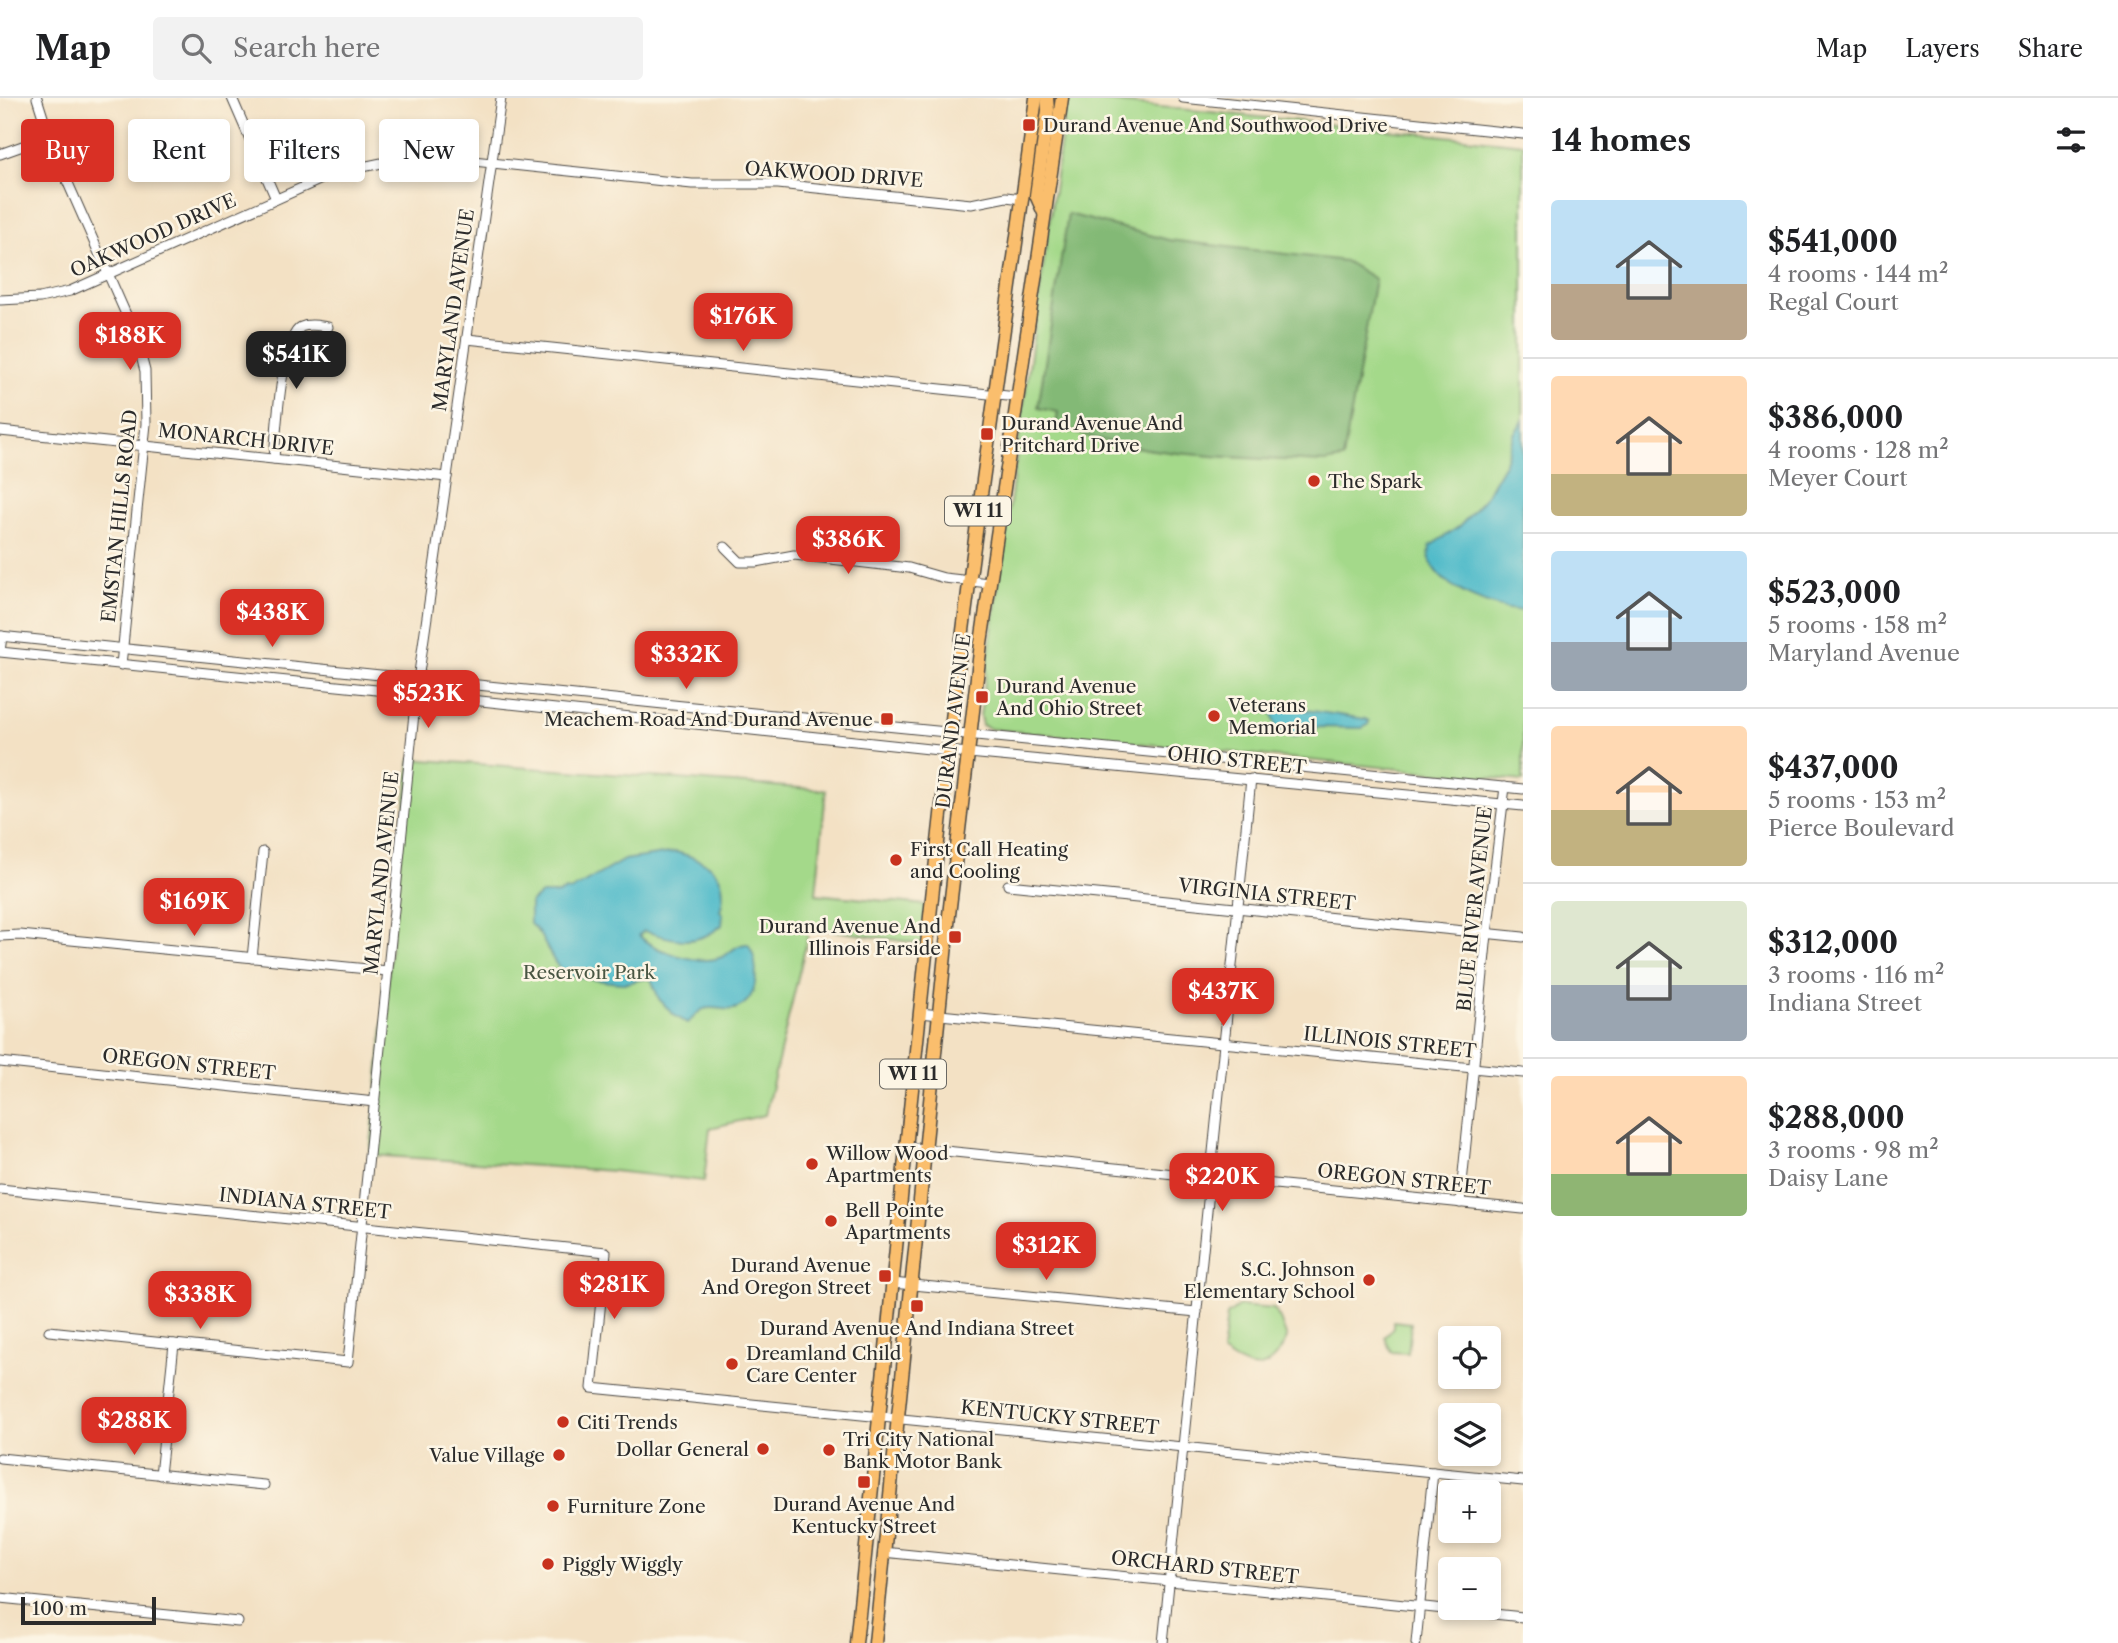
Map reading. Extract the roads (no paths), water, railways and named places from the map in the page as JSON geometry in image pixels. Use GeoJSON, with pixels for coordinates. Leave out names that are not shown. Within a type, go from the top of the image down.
{"type":"FeatureCollection","features":[{"type":"Feature","properties":{"kind":"main road","name":"DURAND AVENUE"},"geometry":{"type":"LineString","coordinates":[[856,1643],[905,1147],[948,751],[968,581],[1036,98]]}},
{"type":"Feature","properties":{"kind":"main road"},"geometry":{"type":"LineString","coordinates":[[1044,213],[1036,195],[1048,110],[1047,98]]}},
{"type":"Feature","properties":{"kind":"main road","name":"DURAND AVENUE"},"geometry":{"type":"LineString","coordinates":[[875,1643],[939,1015],[989,583],[1062,98]]}},
{"type":"Feature","properties":{"kind":"street","name":"EMSTAN HILLS ROAD"},"geometry":{"type":"LineString","coordinates":[[37,98],[43,119]]}},
{"type":"Feature","properties":{"kind":"street"},"geometry":{"type":"LineString","coordinates":[[232,98],[276,200]]}},
{"type":"Feature","properties":{"kind":"street","name":"MARYLAND AVENUE"},"geometry":{"type":"LineString","coordinates":[[174,1344],[348,1362],[416,694],[501,98]]}},
{"type":"Feature","properties":{"kind":"street"},"geometry":{"type":"LineString","coordinates":[[1183,98],[1523,134]]}},
{"type":"Feature","properties":{"kind":"street"},"geometry":{"type":"LineString","coordinates":[[0,154],[21,147]]}},
{"type":"Feature","properties":{"kind":"street","name":"OAKWOOD DRIVE"},"geometry":{"type":"LineString","coordinates":[[0,300],[25,300],[55,295],[336,174],[384,162],[421,158],[446,158],[692,184],[778,184],[971,204],[1006,197],[1022,199]]}},
{"type":"Feature","properties":{"kind":"street","name":"EMSTAN HILLS ROAD"},"geometry":{"type":"LineString","coordinates":[[68,182],[141,354],[147,397],[121,665]]}},
{"type":"Feature","properties":{"kind":"street"},"geometry":{"type":"LineString","coordinates":[[274,459],[286,351],[293,333],[301,327],[312,325],[328,327]]}},
{"type":"Feature","properties":{"kind":"street"},"geometry":{"type":"LineString","coordinates":[[467,339],[1017,397]]}},
{"type":"Feature","properties":{"kind":"street","name":"MONARCH DRIVE"},"geometry":{"type":"LineString","coordinates":[[0,431],[447,477]]}},
{"type":"Feature","properties":{"kind":"street"},"geometry":{"type":"LineString","coordinates":[[725,547],[740,562],[794,555],[909,568],[944,578],[989,583]]}},
{"type":"Feature","properties":{"kind":"street"},"geometry":{"type":"LineString","coordinates":[[0,652],[1,636]]}},
{"type":"Feature","properties":{"kind":"street","name":"OHIO STREET"},"geometry":{"type":"LineString","coordinates":[[1,636],[1523,789]]}},
{"type":"Feature","properties":{"kind":"street","name":"OHIO STREET"},"geometry":{"type":"LineString","coordinates":[[0,652],[799,736],[1523,806]]}},
{"type":"Feature","properties":{"kind":"street"},"geometry":{"type":"LineString","coordinates":[[262,678],[263,663]]}},
{"type":"Feature","properties":{"kind":"street"},"geometry":{"type":"LineString","coordinates":[[534,708],[536,691]]}},
{"type":"Feature","properties":{"kind":"street"},"geometry":{"type":"LineString","coordinates":[[672,723],[673,705]]}},
{"type":"Feature","properties":{"kind":"street"},"geometry":{"type":"LineString","coordinates":[[799,736],[800,718]]}},
{"type":"Feature","properties":{"kind":"street"},"geometry":{"type":"LineString","coordinates":[[1163,1643],[1251,779]]}},
{"type":"Feature","properties":{"kind":"street","name":"BLUE RIVER AVENUE"},"geometry":{"type":"LineString","coordinates":[[1460,1203],[1505,787]]}},
{"type":"Feature","properties":{"kind":"street"},"geometry":{"type":"LineString","coordinates":[[252,958],[263,852]]}},
{"type":"Feature","properties":{"kind":"street","name":"VIRGINIA STREET"},"geometry":{"type":"LineString","coordinates":[[1008,885],[1523,937]]}},
{"type":"Feature","properties":{"kind":"street"},"geometry":{"type":"LineString","coordinates":[[0,936],[20,935],[388,971]]}},
{"type":"Feature","properties":{"kind":"street","name":"ILLINOIS STREET"},"geometry":{"type":"LineString","coordinates":[[920,1013],[1523,1073]]}},
{"type":"Feature","properties":{"kind":"street","name":"OREGON STREET"},"geometry":{"type":"LineString","coordinates":[[0,1062],[375,1102]]}},
{"type":"Feature","properties":{"kind":"street","name":"OREGON STREET"},"geometry":{"type":"LineString","coordinates":[[905,1147],[1523,1209]]}},
{"type":"Feature","properties":{"kind":"street","name":"INDIANA STREET"},"geometry":{"type":"LineString","coordinates":[[0,1189],[606,1252],[593,1388]]}},
{"type":"Feature","properties":{"kind":"street"},"geometry":{"type":"LineString","coordinates":[[892,1283],[1197,1312]]}},
{"type":"Feature","properties":{"kind":"street"},"geometry":{"type":"LineString","coordinates":[[49,1331],[174,1344],[160,1475]]}},
{"type":"Feature","properties":{"kind":"street","name":"KENTUCKY STREET"},"geometry":{"type":"LineString","coordinates":[[593,1388],[1523,1481]]}},
{"type":"Feature","properties":{"kind":"street"},"geometry":{"type":"LineString","coordinates":[[0,1458],[264,1485]]}},
{"type":"Feature","properties":{"kind":"street"},"geometry":{"type":"LineString","coordinates":[[1416,1643],[1433,1472]]}},
{"type":"Feature","properties":{"kind":"street","name":"ORCHARD STREET"},"geometry":{"type":"LineString","coordinates":[[883,1552],[1523,1617]]}},
{"type":"Feature","properties":{"kind":"street"},"geometry":{"type":"LineString","coordinates":[[0,1598],[238,1622]]}},
{"type":"Feature","properties":{"kind":"water"},"geometry":{"type":"Polygon","coordinates":[[[1523,421],[1523,611],[1485,602],[1458,590],[1437,573],[1429,553],[1430,546],[1460,526],[1484,499],[1504,465],[1514,434],[1523,421]]]}},
{"type":"Feature","properties":{"kind":"water"},"geometry":{"type":"Polygon","coordinates":[[[1275,707],[1369,721],[1368,725],[1362,728],[1316,727],[1293,737],[1276,727],[1272,713],[1275,707]]]}},
{"type":"Feature","properties":{"kind":"water"},"geometry":{"type":"Polygon","coordinates":[[[676,852],[707,865],[720,878],[723,898],[720,911],[723,914],[722,925],[703,937],[694,939],[675,939],[644,931],[639,935],[665,951],[700,960],[719,958],[740,945],[748,944],[756,969],[754,988],[745,1003],[733,1009],[704,1009],[687,1023],[674,1015],[659,999],[651,979],[619,983],[565,973],[555,962],[540,934],[530,924],[530,903],[541,894],[570,891],[624,860],[676,852]]]}},
{"type":"Feature","properties":{"kind":"place","name":"Durand Avenue And Southwood Drive"},"geometry":{"type":"Point","coordinates":[1029,125]}},
{"type":"Feature","properties":{"kind":"place","name":"Durand Avenue And Pritchard Drive"},"geometry":{"type":"Point","coordinates":[987,434]}},
{"type":"Feature","properties":{"kind":"place","name":"The Spark"},"geometry":{"type":"Point","coordinates":[1314,481]}},
{"type":"Feature","properties":{"kind":"place","name":"Durand Avenue And Ohio Street"},"geometry":{"type":"Point","coordinates":[982,697]}},
{"type":"Feature","properties":{"kind":"place","name":"Veterans Memorial"},"geometry":{"type":"Point","coordinates":[1214,716]}},
{"type":"Feature","properties":{"kind":"place","name":"Meachem Road And Durand Avenue"},"geometry":{"type":"Point","coordinates":[887,719]}},
{"type":"Feature","properties":{"kind":"place","name":"First Call Heating and Cooling"},"geometry":{"type":"Point","coordinates":[896,860]}},
{"type":"Feature","properties":{"kind":"place","name":"Durand Avenue And Illinois Farside"},"geometry":{"type":"Point","coordinates":[955,937]}},
{"type":"Feature","properties":{"kind":"place","name":"Willow Wood Apartments"},"geometry":{"type":"Point","coordinates":[812,1164]}},
{"type":"Feature","properties":{"kind":"place","name":"Bell Pointe Apartments"},"geometry":{"type":"Point","coordinates":[831,1221]}},
{"type":"Feature","properties":{"kind":"place","name":"Durand Avenue And Oregon Street"},"geometry":{"type":"Point","coordinates":[885,1276]}},
{"type":"Feature","properties":{"kind":"place","name":"S.C. Johnson Elementary School"},"geometry":{"type":"Point","coordinates":[1369,1280]}},
{"type":"Feature","properties":{"kind":"place","name":"Durand Avenue And Indiana Street"},"geometry":{"type":"Point","coordinates":[917,1306]}},
{"type":"Feature","properties":{"kind":"place","name":"Dreamland Child Care Center"},"geometry":{"type":"Point","coordinates":[732,1364]}},
{"type":"Feature","properties":{"kind":"place","name":"Citi Trends"},"geometry":{"type":"Point","coordinates":[563,1422]}},
{"type":"Feature","properties":{"kind":"place","name":"Dollar General"},"geometry":{"type":"Point","coordinates":[763,1449]}},
{"type":"Feature","properties":{"kind":"place","name":"Tri City National Bank Motor Bank"},"geometry":{"type":"Point","coordinates":[829,1450]}},
{"type":"Feature","properties":{"kind":"place","name":"Value Village"},"geometry":{"type":"Point","coordinates":[559,1455]}},
{"type":"Feature","properties":{"kind":"place","name":"Durand Avenue And Kentucky Street"},"geometry":{"type":"Point","coordinates":[864,1482]}},
{"type":"Feature","properties":{"kind":"place","name":"Furniture Zone"},"geometry":{"type":"Point","coordinates":[553,1506]}},
{"type":"Feature","properties":{"kind":"place","name":"Piggly Wiggly"},"geometry":{"type":"Point","coordinates":[548,1564]}},
{"type":"Feature","properties":{"kind":"park label","name":"Reservoir Park"},"geometry":{"type":"Point","coordinates":[589,972]}}]}
